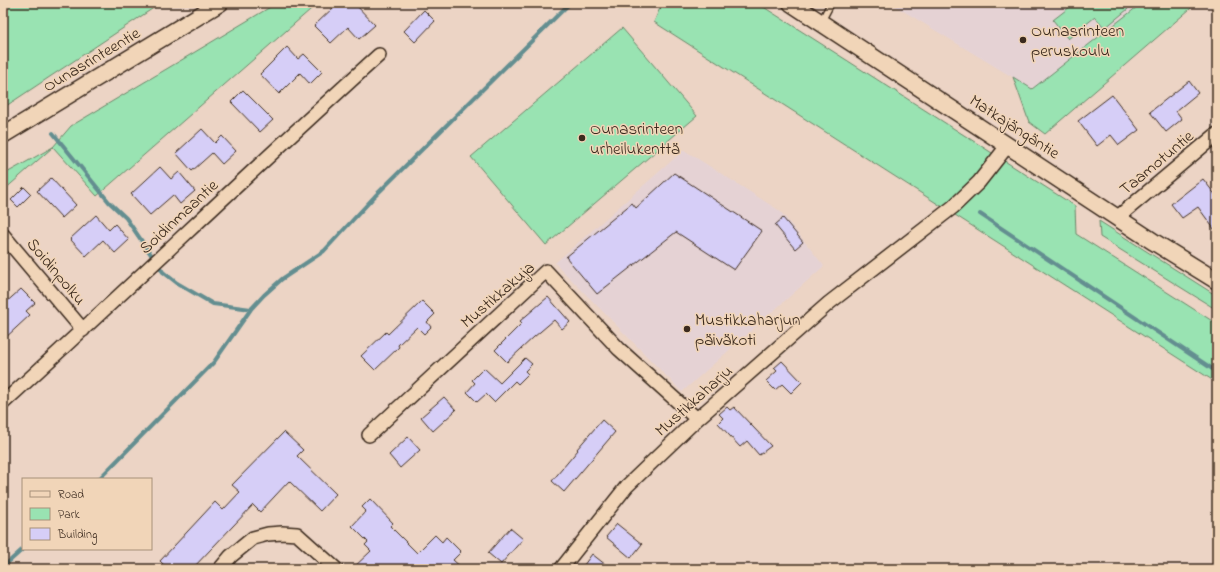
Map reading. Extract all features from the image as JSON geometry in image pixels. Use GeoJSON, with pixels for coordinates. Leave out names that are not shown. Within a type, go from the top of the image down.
{"type":"FeatureCollection","features":[{"type":"Feature","properties":{"kind":"street","name":"Ounasrinteentie"},"geometry":{"type":"LineString","coordinates":[[3,135],[220,3]]}},
{"type":"Feature","properties":{"kind":"street","name":"Matkajängäntie"},"geometry":{"type":"LineString","coordinates":[[791,3],[1154,242],[1217,281]]}},
{"type":"Feature","properties":{"kind":"street","name":"Soidinmaantie"},"geometry":{"type":"LineString","coordinates":[[3,404],[269,154],[379,55]]}},
{"type":"Feature","properties":{"kind":"street","name":"Taamotuntie"},"geometry":{"type":"LineString","coordinates":[[1118,217],[1217,134]]}},
{"type":"Feature","properties":{"kind":"street","name":"Mustikkaharju"},"geometry":{"type":"LineString","coordinates":[[560,569],[627,486],[697,419],[829,303],[953,207],[979,182],[1008,145]]}},
{"type":"Feature","properties":{"kind":"street","name":"Soidinpolku"},"geometry":{"type":"LineString","coordinates":[[3,235],[83,330]]}},
{"type":"Feature","properties":{"kind":"street","name":"Mustikkakuja"},"geometry":{"type":"LineString","coordinates":[[369,435],[546,271],[619,349],[697,419]]}},
{"type":"Feature","properties":{"kind":"street"},"geometry":{"type":"LineString","coordinates":[[220,569],[231,556],[253,538],[268,534],[282,533],[297,534],[336,569]]}},
{"type":"Feature","properties":{"kind":"lane"},"geometry":{"type":"LineString","coordinates":[[821,22],[831,3]]}},
{"type":"Feature","properties":{"kind":"shaded area","name":"Ounasrinteen peruskoulu"},"geometry":{"type":"Polygon","coordinates":[[[890,3],[1142,3],[1032,89],[890,3]]]}},
{"type":"Feature","properties":{"kind":"shaded area","name":"Mustikkaharjun päiväkoti"},"geometry":{"type":"Polygon","coordinates":[[[684,150],[780,211],[824,266],[682,392],[555,263],[684,150]]]}},
{"type":"Feature","properties":{"kind":"green space"},"geometry":{"type":"Polygon","coordinates":[[[3,3],[161,3],[3,108],[3,3]]]}},
{"type":"Feature","properties":{"kind":"green space"},"geometry":{"type":"Polygon","coordinates":[[[277,3],[318,3],[97,196],[53,147],[71,126],[277,3]]]}},
{"type":"Feature","properties":{"kind":"green space"},"geometry":{"type":"Polygon","coordinates":[[[660,3],[752,3],[762,6],[1075,206],[1076,234],[1217,324],[1217,383],[654,22],[660,8],[660,3]]]}},
{"type":"Feature","properties":{"kind":"green space"},"geometry":{"type":"Polygon","coordinates":[[[1075,3],[1122,3],[1128,9],[1105,28],[1095,17],[1068,39],[1053,20],[1075,3]]]}},
{"type":"Feature","properties":{"kind":"green space"},"geometry":{"type":"Polygon","coordinates":[[[1142,3],[1197,3],[1045,134],[1029,122],[1013,77],[1032,89],[1142,3]]]}},
{"type":"Feature","properties":{"kind":"green space","name":"Ounasrinteen urheilukenttä"},"geometry":{"type":"Polygon","coordinates":[[[622,28],[697,116],[546,245],[471,157],[622,28]]]}},
{"type":"Feature","properties":{"kind":"green space"},"geometry":{"type":"Polygon","coordinates":[[[53,147],[3,191],[3,175],[53,147]]]}},
{"type":"Feature","properties":{"kind":"green space"},"geometry":{"type":"Polygon","coordinates":[[[1099,221],[1217,296],[1217,310],[1100,237],[1099,221]]]}},
{"type":"Feature","properties":{"kind":"building"},"geometry":{"type":"Polygon","coordinates":[[[338,3],[354,3],[375,25],[359,39],[348,27],[331,43],[314,26],[338,3]]]}},
{"type":"Feature","properties":{"kind":"building"},"geometry":{"type":"Polygon","coordinates":[[[424,10],[435,21],[415,42],[404,31],[424,10]]]}},
{"type":"Feature","properties":{"kind":"building"},"geometry":{"type":"Polygon","coordinates":[[[287,47],[298,59],[304,54],[322,72],[310,84],[300,73],[279,94],[260,74],[287,47]]]}},
{"type":"Feature","properties":{"kind":"building"},"geometry":{"type":"Polygon","coordinates":[[[1189,81],[1198,93],[1176,111],[1182,119],[1166,132],[1150,112],[1189,81]]]}},
{"type":"Feature","properties":{"kind":"building"},"geometry":{"type":"Polygon","coordinates":[[[243,90],[273,120],[260,132],[231,102],[243,90]]]}},
{"type":"Feature","properties":{"kind":"building"},"geometry":{"type":"Polygon","coordinates":[[[1112,95],[1139,130],[1119,145],[1111,135],[1097,146],[1078,121],[1112,95]]]}},
{"type":"Feature","properties":{"kind":"building"},"geometry":{"type":"Polygon","coordinates":[[[202,129],[215,143],[222,136],[236,151],[222,164],[212,153],[192,171],[176,153],[202,129]]]}},
{"type":"Feature","properties":{"kind":"building"},"geometry":{"type":"Polygon","coordinates":[[[160,167],[171,179],[179,172],[195,191],[180,204],[173,195],[150,215],[131,194],[160,167]]]}},
{"type":"Feature","properties":{"kind":"building"},"geometry":{"type":"Polygon","coordinates":[[[674,173],[762,231],[734,270],[676,232],[597,294],[566,257],[632,203],[636,208],[674,173]]]}},
{"type":"Feature","properties":{"kind":"building"},"geometry":{"type":"Polygon","coordinates":[[[51,178],[76,205],[62,218],[37,191],[51,178]]]}},
{"type":"Feature","properties":{"kind":"building"},"geometry":{"type":"Polygon","coordinates":[[[1203,179],[1217,197],[1217,233],[1198,207],[1182,218],[1171,204],[1203,179]]]}},
{"type":"Feature","properties":{"kind":"building"},"geometry":{"type":"Polygon","coordinates":[[[24,187],[31,194],[18,207],[11,200],[24,187]]]}},
{"type":"Feature","properties":{"kind":"building"},"geometry":{"type":"Polygon","coordinates":[[[96,215],[109,230],[115,224],[129,240],[115,253],[103,240],[86,256],[70,239],[96,215]]]}},
{"type":"Feature","properties":{"kind":"building"},"geometry":{"type":"Polygon","coordinates":[[[783,218],[803,242],[795,249],[775,225],[783,218]]]}},
{"type":"Feature","properties":{"kind":"building"},"geometry":{"type":"Polygon","coordinates":[[[21,289],[35,303],[26,311],[30,315],[3,340],[3,305],[21,289]]]}},
{"type":"Feature","properties":{"kind":"building"},"geometry":{"type":"Polygon","coordinates":[[[548,297],[570,322],[562,329],[554,320],[507,362],[495,350],[522,323],[520,321],[548,297]]]}},
{"type":"Feature","properties":{"kind":"building"},"geometry":{"type":"Polygon","coordinates":[[[422,301],[435,314],[427,322],[431,327],[424,334],[417,327],[375,370],[361,356],[386,332],[388,334],[422,301]]]}},
{"type":"Feature","properties":{"kind":"building"},"geometry":{"type":"Polygon","coordinates":[[[525,358],[532,364],[525,371],[528,374],[518,384],[515,381],[494,402],[486,394],[477,402],[467,392],[475,383],[472,380],[484,368],[500,383],[525,358]]]}},
{"type":"Feature","properties":{"kind":"building"},"geometry":{"type":"Polygon","coordinates":[[[782,361],[802,382],[791,393],[782,384],[775,390],[766,381],[777,371],[774,368],[782,361]]]}},
{"type":"Feature","properties":{"kind":"building"},"geometry":{"type":"Polygon","coordinates":[[[444,397],[456,410],[433,431],[421,417],[444,397]]]}},
{"type":"Feature","properties":{"kind":"building"},"geometry":{"type":"Polygon","coordinates":[[[727,407],[730,410],[734,407],[771,446],[759,455],[747,441],[740,447],[718,423],[723,418],[719,414],[727,407]]]}},
{"type":"Feature","properties":{"kind":"building"},"geometry":{"type":"Polygon","coordinates":[[[602,420],[615,432],[564,492],[552,481],[602,420]]]}},
{"type":"Feature","properties":{"kind":"building"},"geometry":{"type":"Polygon","coordinates":[[[284,432],[303,450],[297,456],[336,494],[320,511],[289,481],[260,512],[253,505],[192,569],[168,569],[160,561],[215,502],[223,510],[240,492],[232,485],[284,432]]]}},
{"type":"Feature","properties":{"kind":"building"},"geometry":{"type":"Polygon","coordinates":[[[408,437],[420,450],[400,468],[389,455],[408,437]]]}},
{"type":"Feature","properties":{"kind":"building"},"geometry":{"type":"Polygon","coordinates":[[[370,499],[393,523],[390,526],[417,553],[435,535],[442,542],[446,537],[461,552],[453,560],[463,569],[352,569],[371,551],[365,545],[368,542],[352,526],[366,511],[362,507],[370,499]]]}},
{"type":"Feature","properties":{"kind":"building"},"geometry":{"type":"Polygon","coordinates":[[[617,524],[642,544],[631,558],[606,537],[617,524]]]}},
{"type":"Feature","properties":{"kind":"building"},"geometry":{"type":"Polygon","coordinates":[[[510,528],[523,539],[501,564],[488,553],[510,528]]]}},
{"type":"Feature","properties":{"kind":"building"},"geometry":{"type":"Polygon","coordinates":[[[592,554],[611,569],[581,569],[592,554]]]}},
{"type":"Feature","properties":{"kind":"waterway"},"geometry":{"type":"LineString","coordinates":[[100,478],[214,362],[251,309],[264,295],[282,279],[324,251],[375,196],[570,3]]}},
{"type":"Feature","properties":{"kind":"waterway"},"geometry":{"type":"LineString","coordinates":[[53,133],[109,202],[126,218],[163,272],[177,283],[213,304],[251,309]]}},
{"type":"Feature","properties":{"kind":"waterway"},"geometry":{"type":"LineString","coordinates":[[980,214],[1217,372]]}},
{"type":"Feature","properties":{"kind":"waterway"},"geometry":{"type":"LineString","coordinates":[[3,567],[22,550]]}},
{"type":"Feature","properties":{"kind":"place","name":"Ounasrinteen peruskoulu"},"geometry":{"type":"Point","coordinates":[1023,40]}},
{"type":"Feature","properties":{"kind":"place","name":"Ounasrinteen urheilukenttä"},"geometry":{"type":"Point","coordinates":[582,138]}},
{"type":"Feature","properties":{"kind":"place","name":"Mustikkaharjun päiväkoti"},"geometry":{"type":"Point","coordinates":[687,329]}}]}
